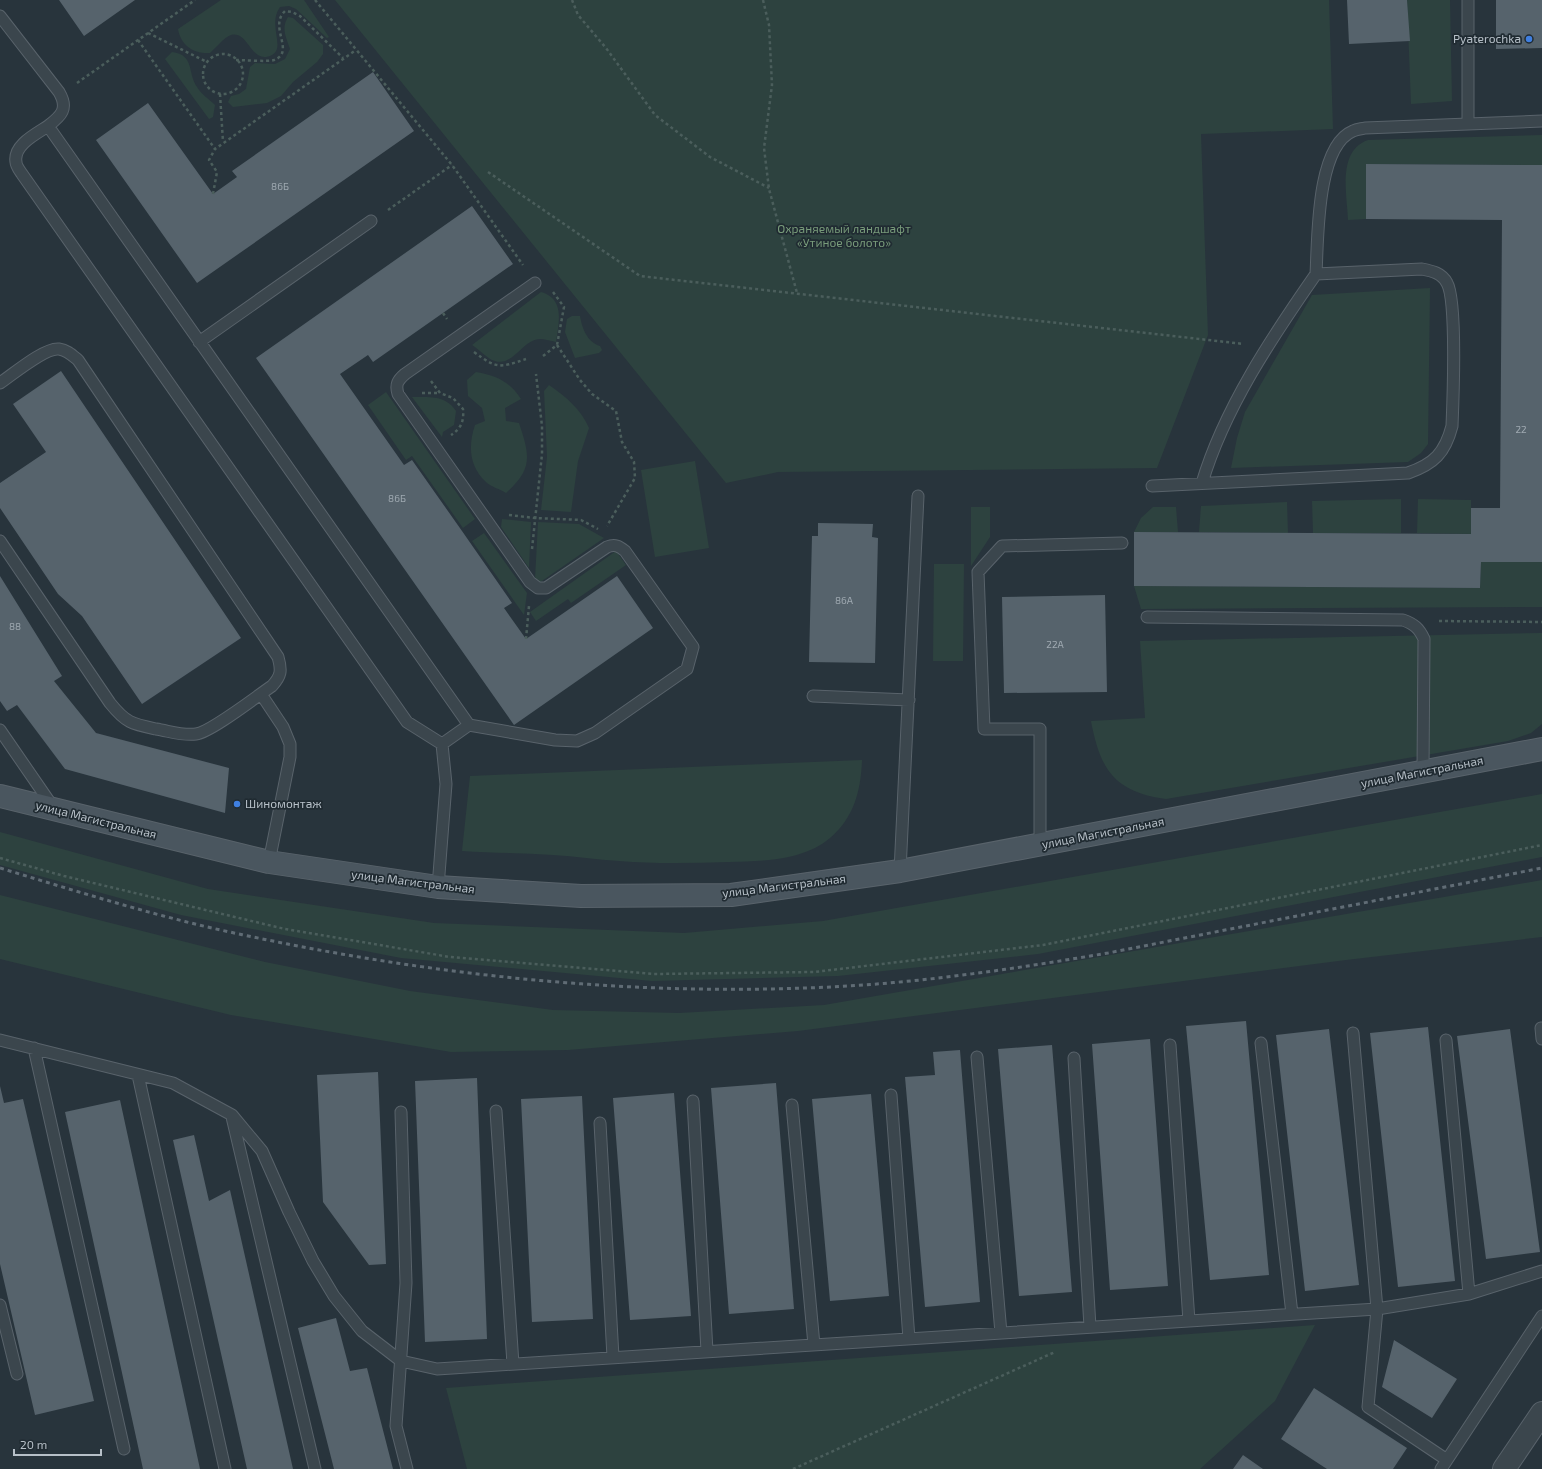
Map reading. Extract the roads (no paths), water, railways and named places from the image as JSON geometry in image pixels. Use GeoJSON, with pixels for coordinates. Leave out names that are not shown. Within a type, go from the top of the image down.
{"type":"FeatureCollection","features":[{"type":"Feature","properties":{"kind":"main road","name":"улица Магистральная"},"geometry":{"type":"LineString","coordinates":[[0,796],[56,811],[269,862],[438,887],[581,896],[731,895],[900,871],[1040,846],[1542,749]]}},
{"type":"Feature","properties":{"kind":"street"},"geometry":{"type":"LineString","coordinates":[[1504,1469],[1542,1413]]}},
{"type":"Feature","properties":{"kind":"lane"},"geometry":{"type":"LineString","coordinates":[[1468,0],[1468,123]]}},
{"type":"Feature","properties":{"kind":"lane"},"geometry":{"type":"LineString","coordinates":[[0,16],[65,102],[63,112],[48,126],[26,141],[18,150],[16,162],[22,174],[407,722],[442,744]]}},
{"type":"Feature","properties":{"kind":"lane"},"geometry":{"type":"LineString","coordinates":[[1202,483],[1216,444],[1267,347],[1316,274],[1321,193],[1331,160],[1344,138],[1352,131],[1365,128],[1542,121]]}},
{"type":"Feature","properties":{"kind":"lane"},"geometry":{"type":"LineString","coordinates":[[48,126],[469,725],[555,740],[577,741],[595,733],[687,669],[693,647],[625,551],[619,546],[613,545],[606,547],[546,588],[538,588],[530,582],[398,394],[396,387],[398,380],[419,364],[535,283]]}},
{"type":"Feature","properties":{"kind":"lane"},"geometry":{"type":"LineString","coordinates":[[200,342],[371,221]]}},
{"type":"Feature","properties":{"kind":"lane"},"geometry":{"type":"LineString","coordinates":[[1152,486],[1408,473],[1431,462],[1441,453],[1448,441],[1452,426],[1453,410],[1452,304],[1448,284],[1443,277],[1433,271],[1422,269],[1316,274]]}},
{"type":"Feature","properties":{"kind":"lane"},"geometry":{"type":"LineString","coordinates":[[0,383],[45,353],[51,351],[58,349],[70,353],[78,360],[278,658],[282,670],[279,678],[272,686],[210,728],[197,734],[179,733],[142,726],[122,719],[0,541]]}},
{"type":"Feature","properties":{"kind":"lane"},"geometry":{"type":"LineString","coordinates":[[900,871],[918,496]]}},
{"type":"Feature","properties":{"kind":"lane"},"geometry":{"type":"LineString","coordinates":[[1040,846],[1040,729],[984,728],[978,572],[1002,546],[1122,543]]}},
{"type":"Feature","properties":{"kind":"lane"},"geometry":{"type":"LineString","coordinates":[[1147,617],[1403,620],[1413,624],[1421,631],[1424,639],[1423,772]]}},
{"type":"Feature","properties":{"kind":"lane"},"geometry":{"type":"LineString","coordinates":[[260,694],[283,728],[290,744],[290,757],[269,862]]}},
{"type":"Feature","properties":{"kind":"lane"},"geometry":{"type":"LineString","coordinates":[[813,696],[909,700]]}},
{"type":"Feature","properties":{"kind":"lane"},"geometry":{"type":"LineString","coordinates":[[442,744],[469,725]]}},
{"type":"Feature","properties":{"kind":"lane"},"geometry":{"type":"LineString","coordinates":[[0,730],[56,811]]}},
{"type":"Feature","properties":{"kind":"lane"},"geometry":{"type":"LineString","coordinates":[[438,887],[446,784],[442,744]]}},
{"type":"Feature","properties":{"kind":"lane"},"geometry":{"type":"LineString","coordinates":[[1352,1034],[1377,1309],[1368,1407],[1444,1464],[1542,1316]]}},
{"type":"Feature","properties":{"kind":"lane"},"geometry":{"type":"LineString","coordinates":[[0,1040],[173,1083],[232,1115],[262,1151],[313,1261],[334,1296],[362,1331],[401,1361],[437,1369],[1377,1309],[1468,1294],[1542,1271]]}},
{"type":"Feature","properties":{"kind":"lane"},"geometry":{"type":"LineString","coordinates":[[1446,1040],[1468,1294]]}},
{"type":"Feature","properties":{"kind":"lane"},"geometry":{"type":"LineString","coordinates":[[1261,1043],[1292,1314]]}},
{"type":"Feature","properties":{"kind":"lane"},"geometry":{"type":"LineString","coordinates":[[1170,1045],[1188,1321]]}},
{"type":"Feature","properties":{"kind":"lane"},"geometry":{"type":"LineString","coordinates":[[34,1048],[124,1449]]}},
{"type":"Feature","properties":{"kind":"lane"},"geometry":{"type":"LineString","coordinates":[[977,1057],[1002,1333]]}},
{"type":"Feature","properties":{"kind":"lane"},"geometry":{"type":"LineString","coordinates":[[1074,1058],[1090,1327]]}},
{"type":"Feature","properties":{"kind":"lane"},"geometry":{"type":"LineString","coordinates":[[138,1074],[224,1469]]}},
{"type":"Feature","properties":{"kind":"lane"},"geometry":{"type":"LineString","coordinates":[[891,1095],[909,1338]]}},
{"type":"Feature","properties":{"kind":"lane"},"geometry":{"type":"LineString","coordinates":[[693,1101],[707,1351]]}},
{"type":"Feature","properties":{"kind":"lane"},"geometry":{"type":"LineString","coordinates":[[792,1106],[814,1345]]}},
{"type":"Feature","properties":{"kind":"lane"},"geometry":{"type":"LineString","coordinates":[[496,1111],[513,1364]]}},
{"type":"Feature","properties":{"kind":"lane"},"geometry":{"type":"LineString","coordinates":[[401,1112],[406,1283],[396,1426],[408,1469]]}},
{"type":"Feature","properties":{"kind":"lane"},"geometry":{"type":"LineString","coordinates":[[232,1115],[315,1469]]}},
{"type":"Feature","properties":{"kind":"lane"},"geometry":{"type":"LineString","coordinates":[[600,1123],[614,1357]]}},
{"type":"Feature","properties":{"kind":"lane"},"geometry":{"type":"LineString","coordinates":[[0,1304],[17,1374]]}},
{"type":"Feature","properties":{"kind":"railway"},"geometry":{"type":"LineString","coordinates":[[0,868],[119,904],[179,920],[239,934],[379,960],[450,971],[591,985],[734,989],[805,988],[881,984],[957,976],[1033,965],[1108,953],[1542,868]]}},
{"type":"Feature","properties":{"kind":"place","name":"Pyaterochka"},"geometry":{"type":"Point","coordinates":[1529,39]}},
{"type":"Feature","properties":{"kind":"place","name":"Шиномонтаж"},"geometry":{"type":"Point","coordinates":[237,804]}},
{"type":"Feature","properties":{"kind":"park label","name":"Охраняемый ландшафт «Утиное болото»"},"geometry":{"type":"Point","coordinates":[844,236]}}]}
